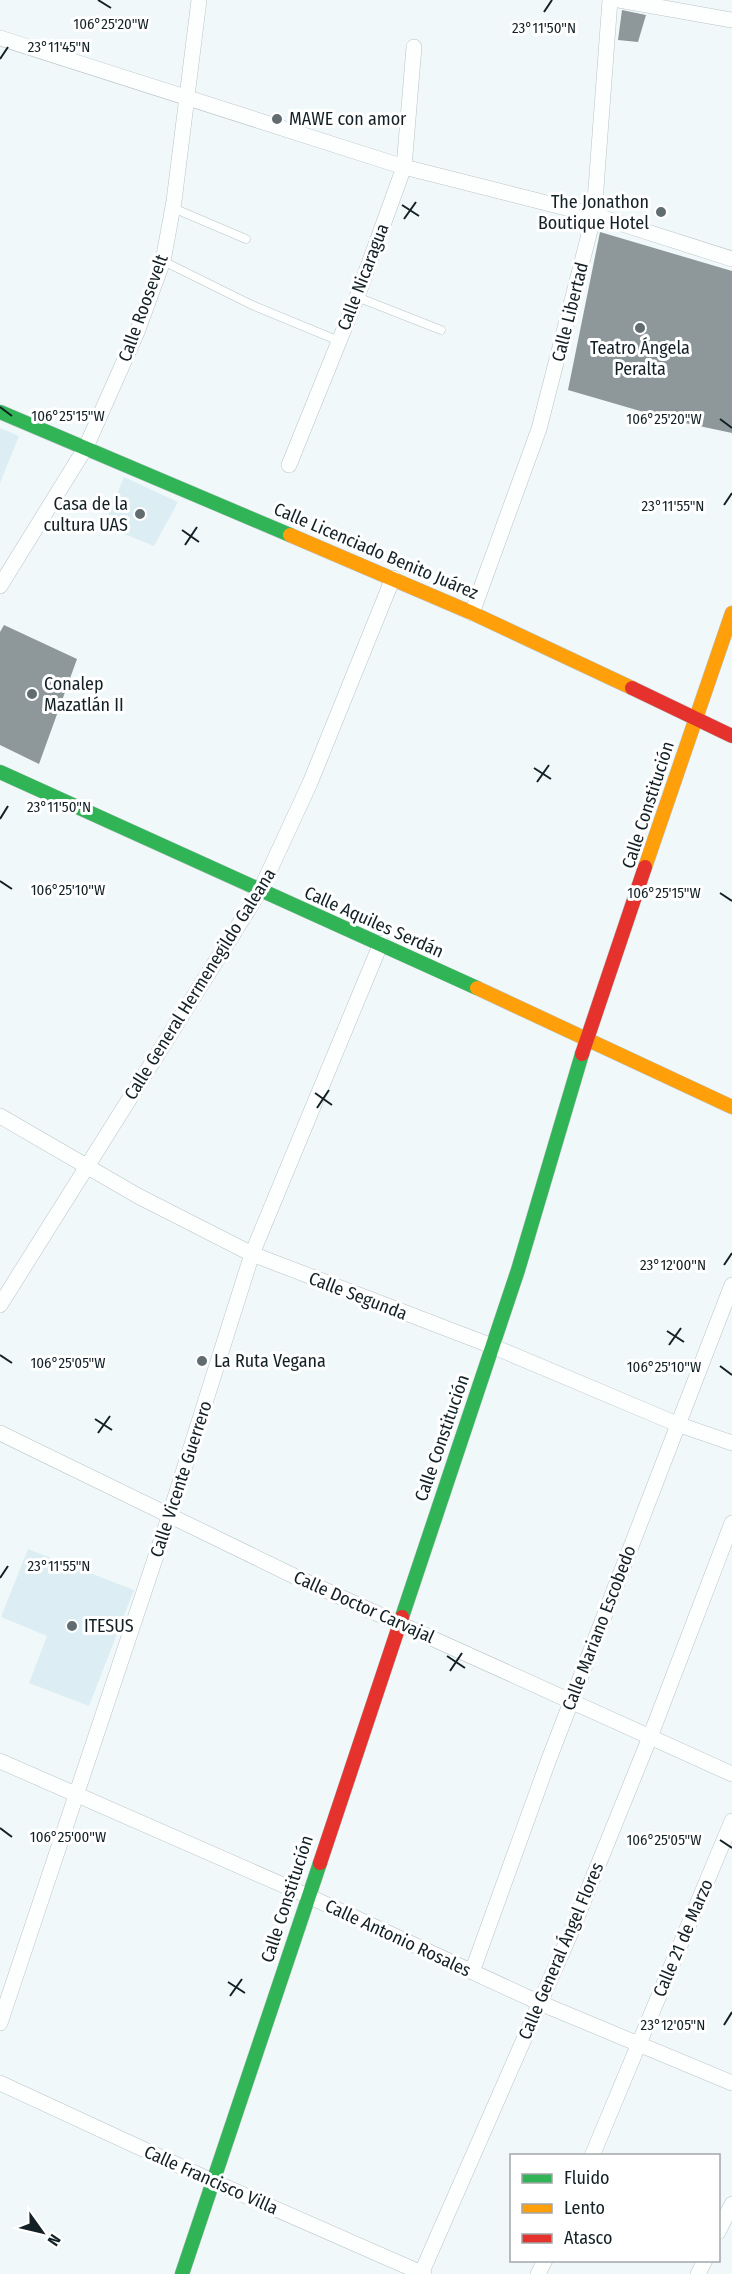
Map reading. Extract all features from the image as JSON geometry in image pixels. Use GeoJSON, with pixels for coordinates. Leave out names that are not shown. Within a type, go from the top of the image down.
{"type":"FeatureCollection","features":[{"type":"Feature","properties":{"kind":"street","name":"Calle Roosevelt"},"geometry":{"type":"LineString","coordinates":[[0,586],[86,447],[137,332],[163,261],[173,208],[185,96],[199,0]]}},
{"type":"Feature","properties":{"kind":"street","name":"Calle Libertad"},"geometry":{"type":"LineString","coordinates":[[472,613],[539,429],[594,215],[610,0]]}},
{"type":"Feature","properties":{"kind":"street"},"geometry":{"type":"LineString","coordinates":[[619,0],[732,20]]}},
{"type":"Feature","properties":{"kind":"street"},"geometry":{"type":"LineString","coordinates":[[0,38],[404,167],[594,215],[732,259]]}},
{"type":"Feature","properties":{"kind":"street","name":"Calle Nicaragua"},"geometry":{"type":"LineString","coordinates":[[289,465],[357,297],[404,167],[414,47]]}},
{"type":"Feature","properties":{"kind":"street","name":"Calle Licenciado Benito Juárez"},"geometry":{"type":"LineString","coordinates":[[0,412],[393,578],[732,736]]}},
{"type":"Feature","properties":{"kind":"street","name":"Calle General Hermenegildo Galeana"},"geometry":{"type":"LineString","coordinates":[[0,1305],[260,891],[310,783],[393,578]]}},
{"type":"Feature","properties":{"kind":"street","name":"Calle Constitución"},"geometry":{"type":"LineString","coordinates":[[182,2274],[518,1270],[586,1041],[732,613]]}},
{"type":"Feature","properties":{"kind":"street","name":"Calle Aquiles Serdán"},"geometry":{"type":"LineString","coordinates":[[0,772],[260,891],[381,943],[586,1041],[678,1080],[732,1107]]}},
{"type":"Feature","properties":{"kind":"street","name":"Calle Vicente Guerrero"},"geometry":{"type":"LineString","coordinates":[[0,2023],[78,1795],[252,1254],[381,943]]}},
{"type":"Feature","properties":{"kind":"street","name":"Calle Segunda"},"geometry":{"type":"LineString","coordinates":[[0,1116],[138,1196],[252,1254],[492,1346],[677,1424],[732,1443]]}},
{"type":"Feature","properties":{"kind":"street","name":"Calle Mariano Escobedo"},"geometry":{"type":"LineString","coordinates":[[472,1972],[572,1700],[732,1285]]}},
{"type":"Feature","properties":{"kind":"street","name":"Calle Doctor Carvajal"},"geometry":{"type":"LineString","coordinates":[[0,1433],[169,1517],[732,1774]]}},
{"type":"Feature","properties":{"kind":"street","name":"Calle General Ángel Flores"},"geometry":{"type":"LineString","coordinates":[[422,2274],[540,2003],[650,1737],[732,1523]]}},
{"type":"Feature","properties":{"kind":"street","name":"Calle Antonio Rosales"},"geometry":{"type":"LineString","coordinates":[[0,1761],[308,1896],[540,2003],[732,2083]]}},
{"type":"Feature","properties":{"kind":"street","name":"Calle 21 de Marzo"},"geometry":{"type":"LineString","coordinates":[[593,2154],[732,1821]]}},
{"type":"Feature","properties":{"kind":"street","name":"Calle Francisco Villa"},"geometry":{"type":"LineString","coordinates":[[0,2083],[212,2181],[422,2274]]}},
{"type":"Feature","properties":{"kind":"street"},"geometry":{"type":"LineString","coordinates":[[720,2228],[732,2204]]}},
{"type":"Feature","properties":{"kind":"lane"},"geometry":{"type":"LineString","coordinates":[[173,208],[246,239]]}},
{"type":"Feature","properties":{"kind":"lane"},"geometry":{"type":"LineString","coordinates":[[163,261],[252,305],[339,341]]}},
{"type":"Feature","properties":{"kind":"lane"},"geometry":{"type":"LineString","coordinates":[[357,297],[441,330]]}},
{"type":"Feature","properties":{"kind":"shaded area"},"geometry":{"type":"Polygon","coordinates":[[[0,428],[19,436],[0,483],[0,428]]]}},
{"type":"Feature","properties":{"kind":"shaded area","name":"Casa de la cultura UAS"},"geometry":{"type":"Polygon","coordinates":[[[124,477],[178,502],[154,546],[104,526],[124,477]]]}},
{"type":"Feature","properties":{"kind":"shaded area","name":"ITESUS"},"geometry":{"type":"Polygon","coordinates":[[[28,1549],[134,1590],[89,1706],[29,1683],[47,1636],[1,1617],[28,1549]]]}},
{"type":"Feature","properties":{"kind":"building"},"geometry":{"type":"Polygon","coordinates":[[[622,10],[646,15],[638,42],[618,40],[622,10]]]}},
{"type":"Feature","properties":{"kind":"building","name":"Teatro Ángela Peralta"},"geometry":{"type":"Polygon","coordinates":[[[600,232],[732,271],[732,433],[671,420],[568,390],[600,232]]]}},
{"type":"Feature","properties":{"kind":"building","name":"Conalep Mazatlán II"},"geometry":{"type":"Polygon","coordinates":[[[4,625],[77,659],[39,764],[0,745],[0,632],[4,625]]]}},
{"type":"Feature","properties":{"kind":"traffic: fast"},"geometry":{"type":"LineString","coordinates":[[0,412],[290,535]]}},
{"type":"Feature","properties":{"kind":"traffic: fast"},"geometry":{"type":"LineString","coordinates":[[0,772],[477,988]]}},
{"type":"Feature","properties":{"kind":"traffic: fast"},"geometry":{"type":"LineString","coordinates":[[402,1617],[518,1270],[582,1054]]}},
{"type":"Feature","properties":{"kind":"traffic: fast"},"geometry":{"type":"LineString","coordinates":[[182,2274],[320,1863]]}},
{"type":"Feature","properties":{"kind":"traffic: slow"},"geometry":{"type":"LineString","coordinates":[[290,535],[472,613],[632,688]]}},
{"type":"Feature","properties":{"kind":"traffic: slow"},"geometry":{"type":"LineString","coordinates":[[645,867],[732,613]]}},
{"type":"Feature","properties":{"kind":"traffic: slow"},"geometry":{"type":"LineString","coordinates":[[477,988],[732,1107]]}},
{"type":"Feature","properties":{"kind":"traffic: jam"},"geometry":{"type":"LineString","coordinates":[[632,688],[732,736]]}},
{"type":"Feature","properties":{"kind":"traffic: jam"},"geometry":{"type":"LineString","coordinates":[[582,1054],[645,867]]}},
{"type":"Feature","properties":{"kind":"traffic: jam"},"geometry":{"type":"LineString","coordinates":[[320,1863],[402,1617]]}},
{"type":"Feature","properties":{"kind":"place","name":"MAWE con amor"},"geometry":{"type":"Point","coordinates":[277,119]}},
{"type":"Feature","properties":{"kind":"place","name":"The Jonathon Boutique Hotel"},"geometry":{"type":"Point","coordinates":[661,212]}},
{"type":"Feature","properties":{"kind":"place","name":"Teatro Ángela Peralta"},"geometry":{"type":"Point","coordinates":[640,328]}},
{"type":"Feature","properties":{"kind":"place","name":"Casa de la cultura UAS"},"geometry":{"type":"Point","coordinates":[140,514]}},
{"type":"Feature","properties":{"kind":"place","name":"Conalep Mazatlán II"},"geometry":{"type":"Point","coordinates":[32,694]}},
{"type":"Feature","properties":{"kind":"place","name":"La Ruta Vegana"},"geometry":{"type":"Point","coordinates":[202,1361]}},
{"type":"Feature","properties":{"kind":"place","name":"ITESUS"},"geometry":{"type":"Point","coordinates":[72,1626]}}]}
